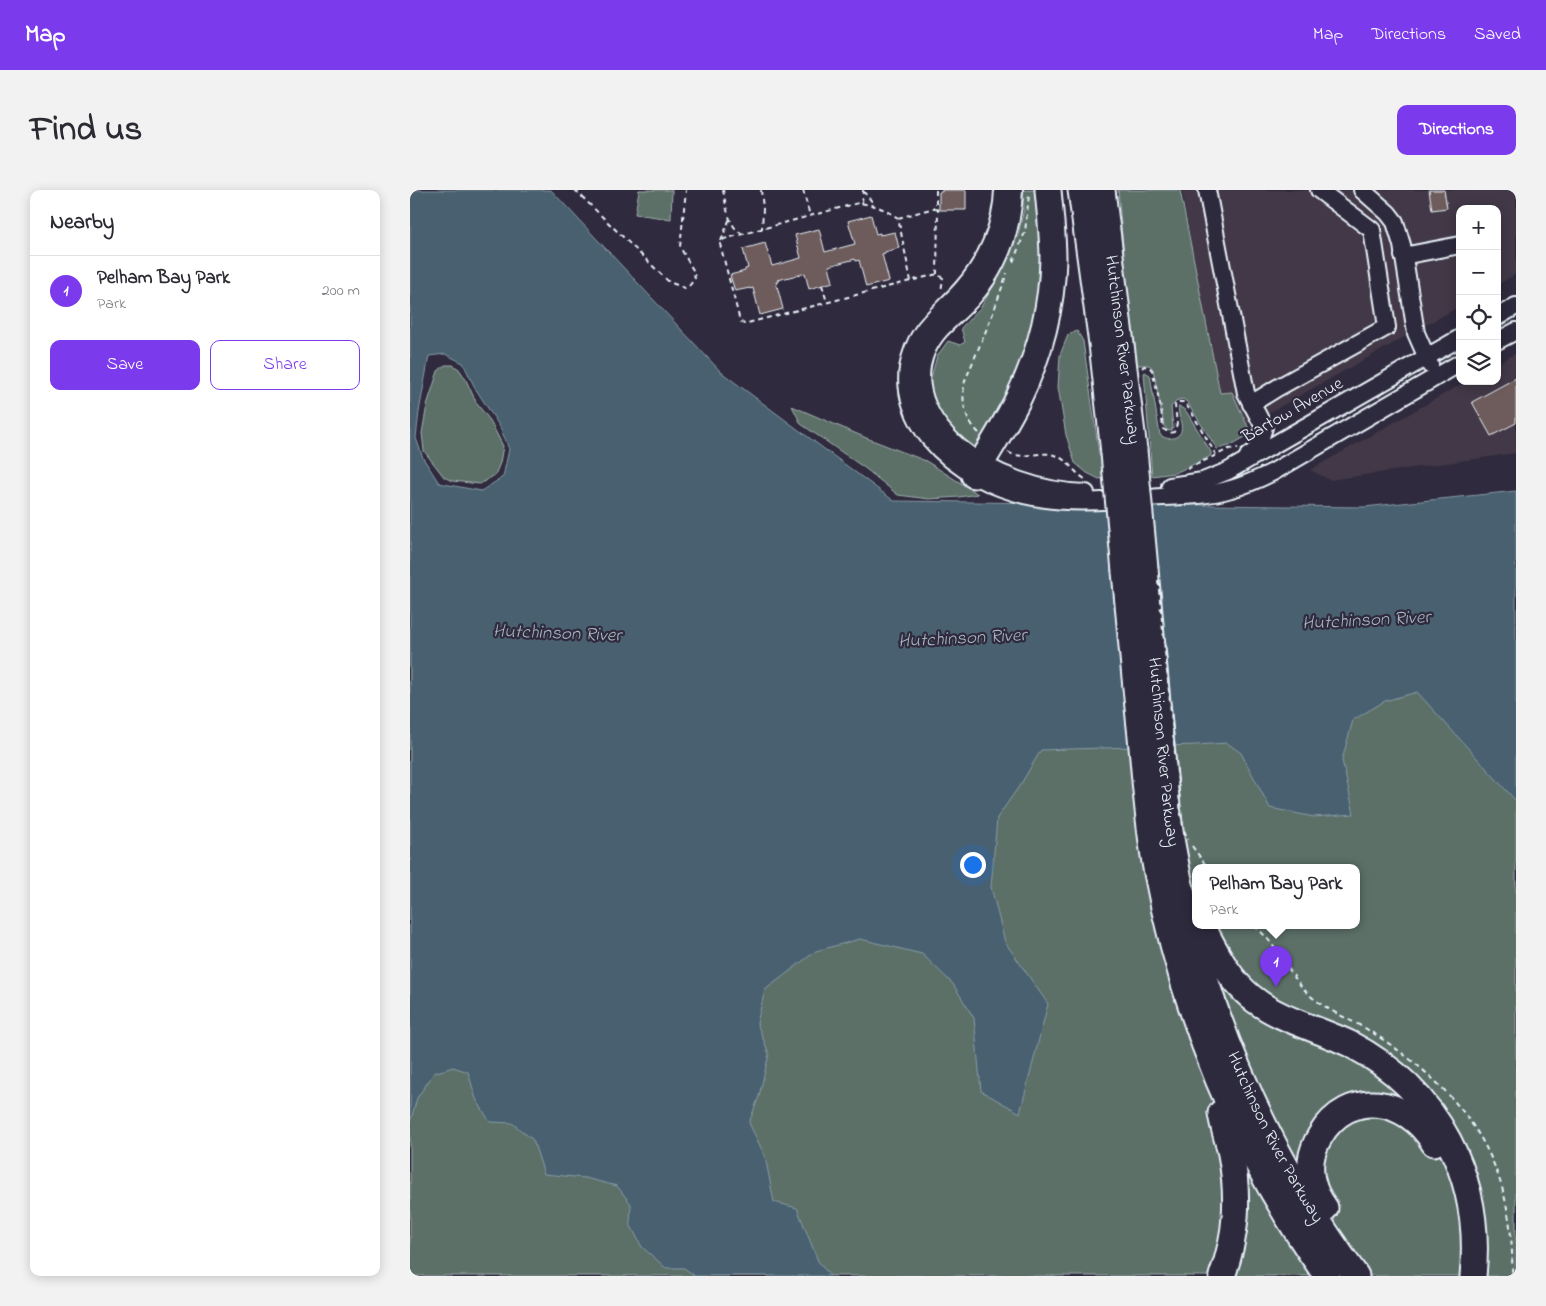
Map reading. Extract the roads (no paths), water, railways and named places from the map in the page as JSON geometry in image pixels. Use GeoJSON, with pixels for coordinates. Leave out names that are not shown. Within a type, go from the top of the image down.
{"type":"FeatureCollection","features":[{"type":"Feature","properties":{"kind":"highway"},"geometry":{"type":"LineString","coordinates":[[983,460],[1010,415],[1027,379],[1048,309],[1053,260],[1031,190]]}},
{"type":"Feature","properties":{"kind":"highway","name":"Hutchinson River Parkway"},"geometry":{"type":"LineString","coordinates":[[1080,190],[1103,353],[1124,451]]}},
{"type":"Feature","properties":{"kind":"highway","name":"Hutchinson River Parkway"},"geometry":{"type":"LineString","coordinates":[[1102,190],[1124,451],[1146,791],[1171,842],[1194,944],[1208,989],[1225,1036],[1250,1095],[1298,1189],[1323,1230],[1356,1276]]}},
{"type":"Feature","properties":{"kind":"highway","name":"Hutchinson River Parkway"},"geometry":{"type":"LineString","coordinates":[[1171,842],[1160,890],[1174,948],[1192,1009],[1214,1069],[1236,1120],[1262,1172],[1297,1231],[1327,1276]]}},
{"type":"Feature","properties":{"kind":"highway"},"geometry":{"type":"LineString","coordinates":[[1180,883],[1192,906]]}},
{"type":"Feature","properties":{"kind":"highway"},"geometry":{"type":"LineString","coordinates":[[1204,929],[1227,970],[1252,997],[1271,1010],[1338,1039],[1371,1056],[1397,1076],[1425,1105],[1451,1147],[1466,1182],[1474,1226],[1473,1276]]}},
{"type":"Feature","properties":{"kind":"highway"},"geometry":{"type":"LineString","coordinates":[[1214,1069],[1222,1122],[1233,1164],[1236,1206],[1235,1229],[1222,1276]]}},
{"type":"Feature","properties":{"kind":"highway"},"geometry":{"type":"LineString","coordinates":[[1356,1276],[1339,1230],[1315,1191],[1312,1180],[1311,1159],[1317,1141],[1334,1119],[1353,1108],[1373,1104],[1396,1109],[1413,1118],[1429,1135],[1439,1153],[1452,1184],[1459,1215],[1461,1249],[1459,1276]]}},
{"type":"Feature","properties":{"kind":"street"},"geometry":{"type":"LineString","coordinates":[[983,460],[946,456],[927,435],[914,412],[908,387],[908,370],[916,342],[932,318],[969,281],[987,253],[999,220],[1003,190]]}},
{"type":"Feature","properties":{"kind":"street"},"geometry":{"type":"LineString","coordinates":[[1031,190],[1010,223],[1004,244],[986,280],[974,297],[934,338],[926,353],[922,370],[923,394],[931,416],[940,429],[956,444],[983,460],[994,471],[1016,480],[1070,492],[1136,494],[1210,493],[1230,490],[1294,460],[1456,365]]}},
{"type":"Feature","properties":{"kind":"street"},"geometry":{"type":"LineString","coordinates":[[1207,190],[1246,393],[1264,427],[1284,434],[1346,400],[1355,399]]}},
{"type":"Feature","properties":{"kind":"street"},"geometry":{"type":"LineString","coordinates":[[1251,404],[1387,326],[1372,230],[1319,190]]}},
{"type":"Feature","properties":{"kind":"street"},"geometry":{"type":"LineString","coordinates":[[1362,190],[1388,213],[1395,222],[1403,256],[1416,333],[1436,376]]}},
{"type":"Feature","properties":{"kind":"street"},"geometry":{"type":"LineString","coordinates":[[1403,256],[1456,246]]}},
{"type":"Feature","properties":{"kind":"street"},"geometry":{"type":"LineString","coordinates":[[1501,312],[1516,306]]}},
{"type":"Feature","properties":{"kind":"street"},"geometry":{"type":"LineString","coordinates":[[1499,340],[1516,331]]}},
{"type":"Feature","properties":{"kind":"street","name":"Bartow Avenue"},"geometry":{"type":"LineString","coordinates":[[1136,494],[1189,476],[1211,478],[1228,471],[1457,340]]}},
{"type":"Feature","properties":{"kind":"street"},"geometry":{"type":"LineString","coordinates":[[1189,476],[1239,462],[1257,450],[1264,427]]}},
{"type":"Feature","properties":{"kind":"water","name":"Hutchinson River"},"geometry":{"type":"Polygon","coordinates":[[[410,190],[551,190],[721,372],[894,501],[1364,507],[1516,491],[1516,801],[1417,692],[1385,701],[1353,720],[1342,760],[1354,814],[1314,817],[1270,808],[1241,753],[1227,743],[1041,750],[997,818],[991,887],[1005,942],[1048,1004],[1020,1113],[981,1091],[974,1018],[953,984],[922,954],[860,939],[816,951],[765,990],[757,1023],[769,1054],[759,1096],[749,1123],[765,1156],[774,1202],[797,1208],[818,1261],[830,1276],[695,1276],[684,1268],[666,1268],[642,1247],[630,1224],[631,1204],[617,1186],[585,1178],[544,1174],[533,1140],[512,1123],[490,1122],[476,1099],[468,1072],[453,1067],[434,1073],[417,1098],[410,1123],[410,190]],[[445,354],[429,356],[416,438],[423,458],[439,483],[481,491],[503,477],[509,449],[500,427],[475,388],[463,363],[445,354]]]}},
{"type":"Feature","properties":{"kind":"place","name":"Pelham Bay Park"},"geometry":{"type":"Point","coordinates":[1276,987]}}]}
